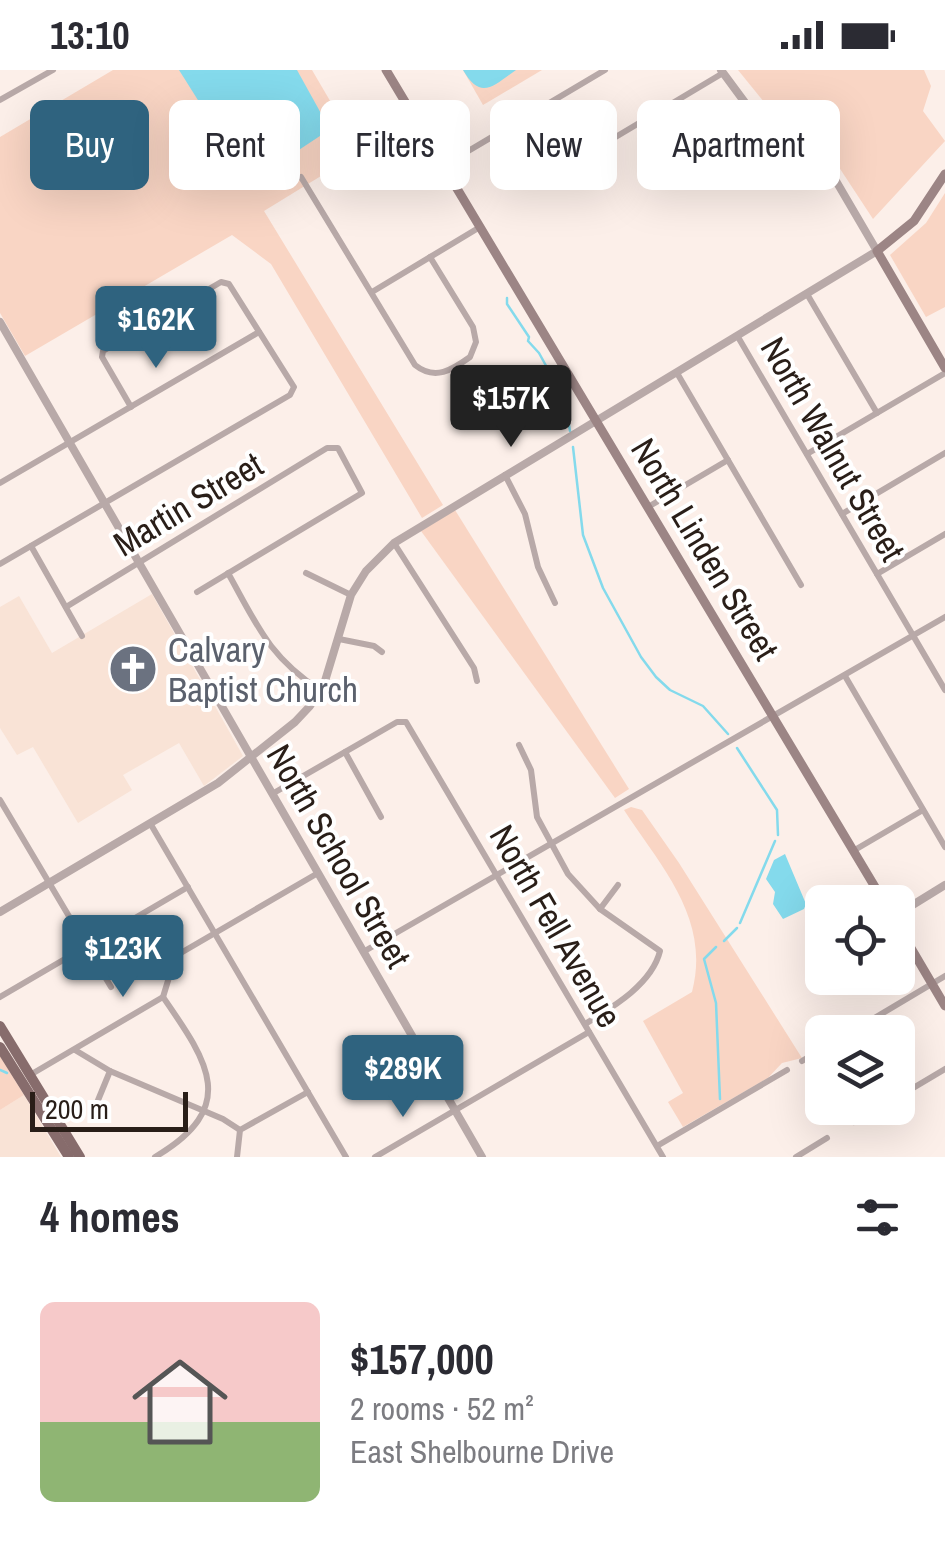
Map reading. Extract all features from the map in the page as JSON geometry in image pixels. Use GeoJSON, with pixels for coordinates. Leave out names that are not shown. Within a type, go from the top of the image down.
{"type":"FeatureCollection","features":[{"type":"Feature","properties":{"kind":"main road","name":"North Linden Street"},"geometry":{"type":"LineString","coordinates":[[386,70],[404,100]]}},
{"type":"Feature","properties":{"kind":"main road"},"geometry":{"type":"LineString","coordinates":[[945,174],[914,221],[878,250],[945,370]]}},
{"type":"Feature","properties":{"kind":"main road","name":"North Linden Street"},"geometry":{"type":"LineString","coordinates":[[457,190],[874,885]]}},
{"type":"Feature","properties":{"kind":"main road"},"geometry":{"type":"LineString","coordinates":[[915,955],[945,1006]]}},
{"type":"Feature","properties":{"kind":"main road"},"geometry":{"type":"LineString","coordinates":[[0,1026],[27,1077],[80,1157]]}},
{"type":"Feature","properties":{"kind":"main road"},"geometry":{"type":"LineString","coordinates":[[0,1047],[68,1157]]}},
{"type":"Feature","properties":{"kind":"street"},"geometry":{"type":"LineString","coordinates":[[0,100],[53,70]]}},
{"type":"Feature","properties":{"kind":"street"},"geometry":{"type":"LineString","coordinates":[[470,150],[605,70]]}},
{"type":"Feature","properties":{"kind":"street"},"geometry":{"type":"LineString","coordinates":[[0,912],[218,783],[296,722],[320,690],[352,595],[366,572],[394,543],[878,250],[829,170],[800,144],[752,112],[722,72],[617,136]]}},
{"type":"Feature","properties":{"kind":"street"},"geometry":{"type":"LineString","coordinates":[[301,177],[418,368],[436,374],[472,354],[476,335],[430,257]]}},
{"type":"Feature","properties":{"kind":"street"},"geometry":{"type":"LineString","coordinates":[[372,292],[480,228]]}},
{"type":"Feature","properties":{"kind":"street"},"geometry":{"type":"LineString","coordinates":[[0,564],[290,395],[294,389],[226,282],[102,353],[130,406]]}},
{"type":"Feature","properties":{"kind":"street"},"geometry":{"type":"LineString","coordinates":[[808,294],[877,413]]}},
{"type":"Feature","properties":{"kind":"street","name":"North School Street"},"geometry":{"type":"LineString","coordinates":[[0,322],[482,1157]]}},
{"type":"Feature","properties":{"kind":"street"},"geometry":{"type":"LineString","coordinates":[[0,484],[259,332]]}},
{"type":"Feature","properties":{"kind":"street","name":"North Walnut Street"},"geometry":{"type":"LineString","coordinates":[[738,336],[945,690]]}},
{"type":"Feature","properties":{"kind":"street"},"geometry":{"type":"LineString","coordinates":[[807,454],[945,370]]}},
{"type":"Feature","properties":{"kind":"street"},"geometry":{"type":"LineString","coordinates":[[676,373],[801,585]]}},
{"type":"Feature","properties":{"kind":"street","name":"Martin Street"},"geometry":{"type":"LineString","coordinates":[[66,607],[327,448],[336,447],[362,489],[357,497],[228,574]]}},
{"type":"Feature","properties":{"kind":"street"},"geometry":{"type":"LineString","coordinates":[[842,514],[945,454]]}},
{"type":"Feature","properties":{"kind":"street"},"geometry":{"type":"LineString","coordinates":[[648,506],[728,460]]}},
{"type":"Feature","properties":{"kind":"street"},"geometry":{"type":"LineString","coordinates":[[505,475],[526,514],[538,566],[554,603]]}},
{"type":"Feature","properties":{"kind":"street"},"geometry":{"type":"LineString","coordinates":[[877,574],[945,534]]}},
{"type":"Feature","properties":{"kind":"street"},"geometry":{"type":"LineString","coordinates":[[394,543],[474,668],[477,682]]}},
{"type":"Feature","properties":{"kind":"street"},"geometry":{"type":"LineString","coordinates":[[31,546],[82,636]]}},
{"type":"Feature","properties":{"kind":"street"},"geometry":{"type":"LineString","coordinates":[[306,573],[352,595]]}},
{"type":"Feature","properties":{"kind":"street"},"geometry":{"type":"LineString","coordinates":[[197,592],[228,574],[274,654],[320,690]]}},
{"type":"Feature","properties":{"kind":"street"},"geometry":{"type":"LineString","coordinates":[[363,952],[945,616]]}},
{"type":"Feature","properties":{"kind":"street"},"geometry":{"type":"LineString","coordinates":[[339,639],[374,646],[382,652]]}},
{"type":"Feature","properties":{"kind":"street"},"geometry":{"type":"LineString","coordinates":[[844,675],[945,847]]}},
{"type":"Feature","properties":{"kind":"street","name":"North Fell Avenue"},"geometry":{"type":"LineString","coordinates":[[345,752],[404,721],[663,1157]]}},
{"type":"Feature","properties":{"kind":"street"},"geometry":{"type":"LineString","coordinates":[[376,1157],[587,1028],[632,992],[660,955],[658,948],[600,909],[568,874],[536,816],[531,770],[518,744]]}},
{"type":"Feature","properties":{"kind":"street"},"geometry":{"type":"LineString","coordinates":[[272,794],[345,752],[381,817]]}},
{"type":"Feature","properties":{"kind":"street"},"geometry":{"type":"LineString","coordinates":[[0,800],[111,986]]}},
{"type":"Feature","properties":{"kind":"street"},"geometry":{"type":"LineString","coordinates":[[853,851],[923,810]]}},
{"type":"Feature","properties":{"kind":"street"},"geometry":{"type":"LineString","coordinates":[[150,823],[346,1157]]}},
{"type":"Feature","properties":{"kind":"street"},"geometry":{"type":"LineString","coordinates":[[27,1077],[163,997],[174,961],[180,954],[318,873]]}},
{"type":"Feature","properties":{"kind":"street"},"geometry":{"type":"LineString","coordinates":[[600,909],[618,884]]}},
{"type":"Feature","properties":{"kind":"street"},"geometry":{"type":"LineString","coordinates":[[915,904],[945,885]]}},
{"type":"Feature","properties":{"kind":"street"},"geometry":{"type":"LineString","coordinates":[[0,997],[188,887]]}},
{"type":"Feature","properties":{"kind":"street"},"geometry":{"type":"LineString","coordinates":[[880,1015],[945,976]]}},
{"type":"Feature","properties":{"kind":"street"},"geometry":{"type":"LineString","coordinates":[[155,1157],[186,1137],[210,1090],[200,1054],[163,997]]}},
{"type":"Feature","properties":{"kind":"street"},"geometry":{"type":"LineString","coordinates":[[74,1050],[110,1071],[240,1130]]}},
{"type":"Feature","properties":{"kind":"street"},"geometry":{"type":"LineString","coordinates":[[915,1087],[945,1069]]}},
{"type":"Feature","properties":{"kind":"street"},"geometry":{"type":"LineString","coordinates":[[657,1146],[787,1070]]}},
{"type":"Feature","properties":{"kind":"street"},"geometry":{"type":"LineString","coordinates":[[94,1110],[110,1071]]}},
{"type":"Feature","properties":{"kind":"street"},"geometry":{"type":"LineString","coordinates":[[240,1130],[308,1092]]}},
{"type":"Feature","properties":{"kind":"street"},"geometry":{"type":"LineString","coordinates":[[237,1157],[240,1130]]}},
{"type":"Feature","properties":{"kind":"street"},"geometry":{"type":"LineString","coordinates":[[796,1157],[827,1138]]}},
{"type":"Feature","properties":{"kind":"shaded area"},"geometry":{"type":"Polygon","coordinates":[[[113,70],[312,70],[330,100],[320,100],[320,177],[300,189],[300,100],[169,100],[169,190],[298,190],[264,211],[443,505],[422,518],[271,264],[232,235],[25,356],[0,313],[0,137],[30,119],[30,190],[149,190],[149,100],[62,100],[113,70]]]}},
{"type":"Feature","properties":{"kind":"shaded area"},"geometry":{"type":"Polygon","coordinates":[[[463,70],[542,70],[490,100],[483,105],[463,70]]]}},
{"type":"Feature","properties":{"kind":"shaded area"},"geometry":{"type":"Polygon","coordinates":[[[738,70],[924,70],[931,86],[923,111],[945,141],[873,219],[840,169],[840,100],[762,100],[738,70]]]}},
{"type":"Feature","properties":{"kind":"shaded area"},"geometry":{"type":"Polygon","coordinates":[[[945,193],[945,307],[926,317],[890,255],[926,223],[945,193]]]}},
{"type":"Feature","properties":{"kind":"shaded area"},"geometry":{"type":"Polygon","coordinates":[[[455,510],[629,789],[615,798],[421,531],[455,510]]]}},
{"type":"Feature","properties":{"kind":"shaded area"},"geometry":{"type":"Polygon","coordinates":[[[152,594],[243,756],[204,786],[179,743],[123,775],[132,790],[78,823],[33,747],[17,755],[0,728],[0,607],[19,596],[52,653],[152,594]]]}},
{"type":"Feature","properties":{"kind":"shaded area"},"geometry":{"type":"Polygon","coordinates":[[[624,810],[642,810],[679,863],[802,1058],[782,1063],[768,1078],[683,1127],[668,1102],[683,1093],[643,1021],[692,992],[695,941],[679,895],[624,810]]]}},
{"type":"Feature","properties":{"kind":"shaded area"},"geometry":{"type":"Polygon","coordinates":[[[0,1056],[24,1095],[0,1110],[0,1056]]]}},
{"type":"Feature","properties":{"kind":"shaded area"},"geometry":{"type":"Polygon","coordinates":[[[24,1095],[61,1157],[0,1157],[0,1110],[24,1095]]]}},
{"type":"Feature","properties":{"kind":"water"},"geometry":{"type":"Polygon","coordinates":[[[179,70],[297,70],[320,112],[320,136],[300,149],[300,100],[198,100],[179,70]]]}},
{"type":"Feature","properties":{"kind":"water"},"geometry":{"type":"Polygon","coordinates":[[[463,70],[516,70],[482,88],[463,70]]]}},
{"type":"Feature","properties":{"kind":"water"},"geometry":{"type":"Polygon","coordinates":[[[785,854],[805,902],[804,909],[783,919],[773,904],[775,892],[766,879],[774,860],[785,854]]]}},
{"type":"Feature","properties":{"kind":"waterway"},"geometry":{"type":"LineString","coordinates":[[507,298],[528,341],[560,391]]}},
{"type":"Feature","properties":{"kind":"waterway"},"geometry":{"type":"LineString","coordinates":[[564,396],[570,431]]}},
{"type":"Feature","properties":{"kind":"waterway"},"geometry":{"type":"LineString","coordinates":[[573,447],[583,535],[603,588],[656,677],[670,690],[703,706],[728,734]]}},
{"type":"Feature","properties":{"kind":"waterway"},"geometry":{"type":"LineString","coordinates":[[737,748],[777,810],[778,835]]}},
{"type":"Feature","properties":{"kind":"waterway"},"geometry":{"type":"LineString","coordinates":[[740,923],[775,841]]}},
{"type":"Feature","properties":{"kind":"waterway"},"geometry":{"type":"LineString","coordinates":[[724,941],[737,928]]}},
{"type":"Feature","properties":{"kind":"waterway"},"geometry":{"type":"LineString","coordinates":[[716,947],[704,959],[716,1003],[720,1099]]}},
{"type":"Feature","properties":{"kind":"waterway"},"geometry":{"type":"LineString","coordinates":[[0,1070],[7,1073]]}},
{"type":"Feature","properties":{"kind":"place","name":"Calvary Baptist Church"},"geometry":{"type":"Point","coordinates":[133,669]}}]}
